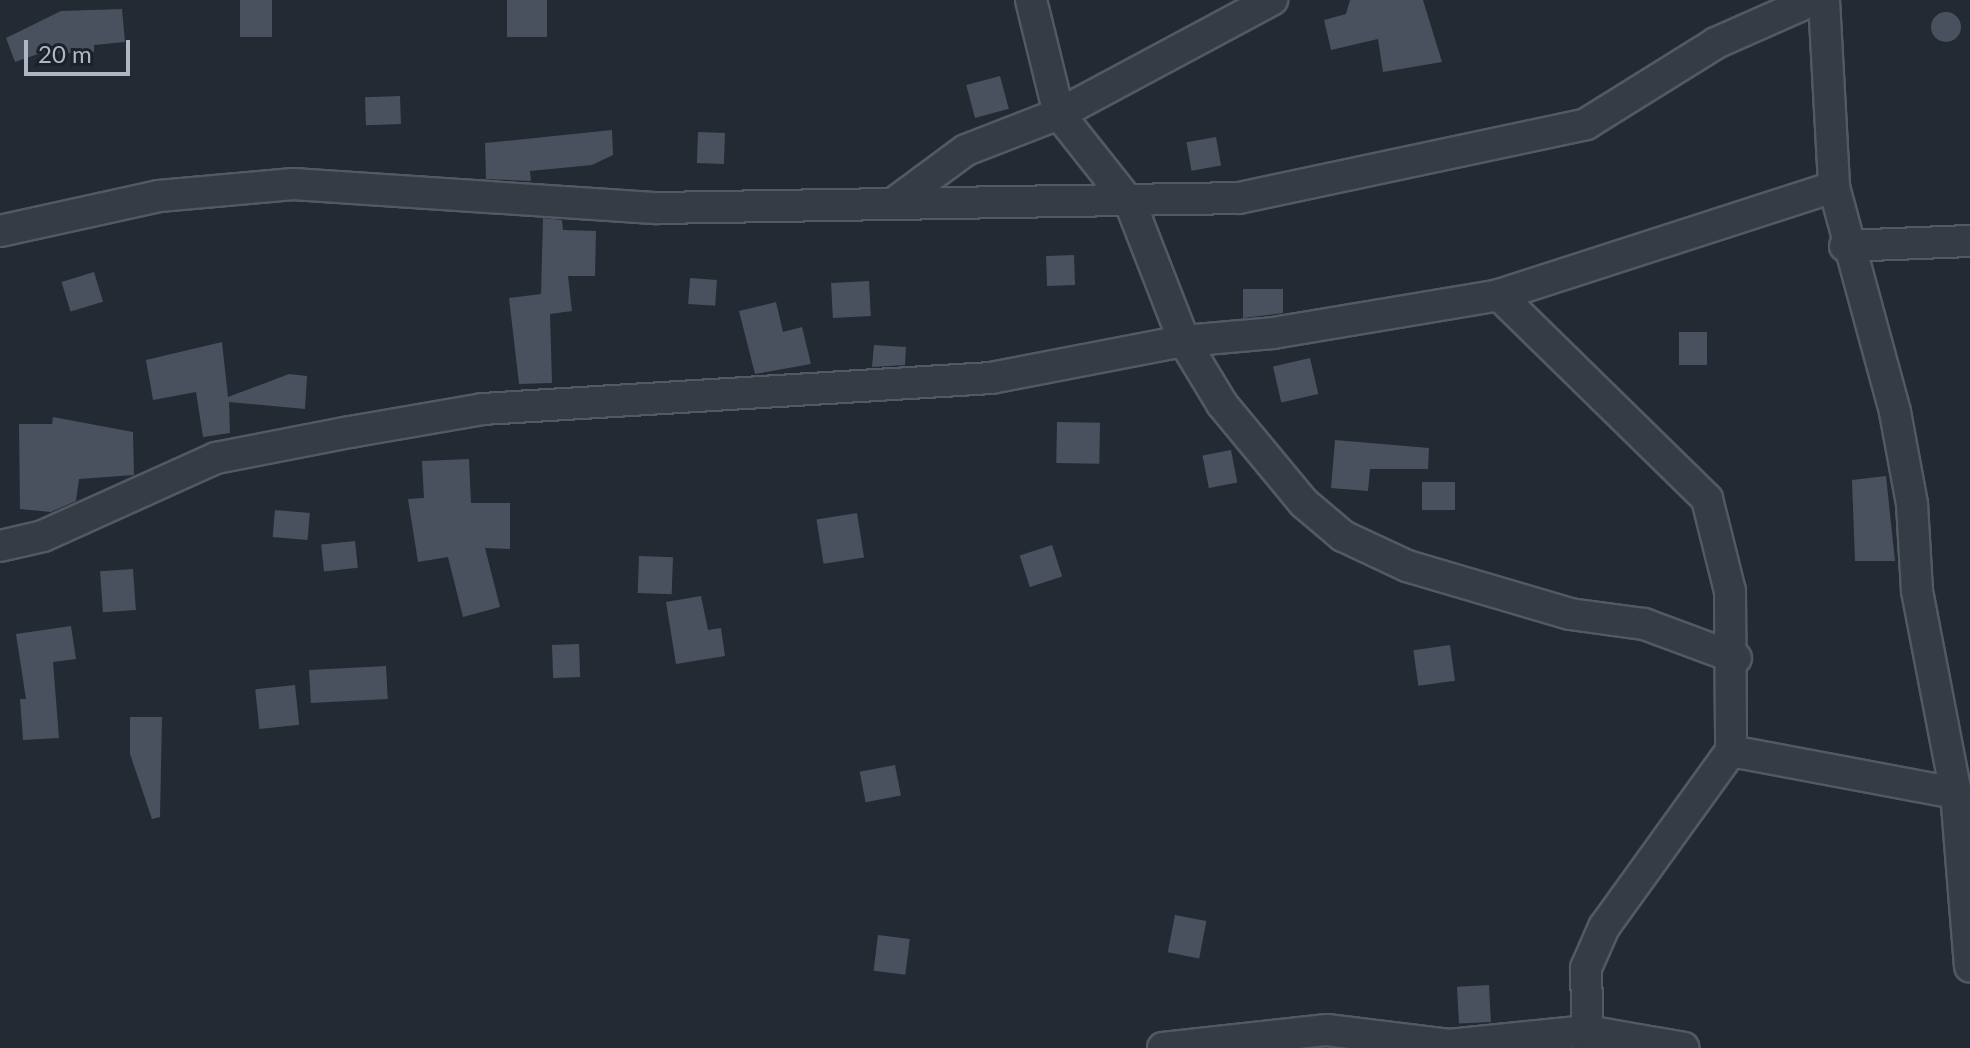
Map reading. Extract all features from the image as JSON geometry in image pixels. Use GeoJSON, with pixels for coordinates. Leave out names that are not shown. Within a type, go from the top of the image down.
{"type":"FeatureCollection","features":[{"type":"Feature","properties":{"kind":"street"},"geometry":{"type":"LineString","coordinates":[[1031,0],[1059,114],[1131,205],[1184,341],[1247,435],[1304,503],[1343,536],[1407,566],[1570,614],[1644,624],[1736,658]]}},
{"type":"Feature","properties":{"kind":"street"},"geometry":{"type":"LineString","coordinates":[[894,203],[966,150],[1059,114],[1272,0]]}},
{"type":"Feature","properties":{"kind":"street"},"geometry":{"type":"LineString","coordinates":[[0,231],[159,196],[293,184],[657,208],[894,203],[1131,205],[1239,198],[1586,124],[1716,43],[1813,0]]}},
{"type":"Feature","properties":{"kind":"street"},"geometry":{"type":"LineString","coordinates":[[1824,0],[1834,187],[1845,246],[1895,412],[1912,504],[1917,591],[1956,793],[1970,966]]}},
{"type":"Feature","properties":{"kind":"street"},"geometry":{"type":"LineString","coordinates":[[0,546],[43,536],[216,458],[483,409],[991,378],[1184,341],[1499,295],[1834,187]]}},
{"type":"Feature","properties":{"kind":"street"},"geometry":{"type":"LineString","coordinates":[[1845,246],[1970,241]]}},
{"type":"Feature","properties":{"kind":"street"},"geometry":{"type":"LineString","coordinates":[[1499,295],[1707,499],[1722,539],[1736,658],[1731,751],[1604,927],[1586,968],[1588,1040]]}},
{"type":"Feature","properties":{"kind":"street"},"geometry":{"type":"LineString","coordinates":[[1731,751],[1956,793]]}},
{"type":"Feature","properties":{"kind":"street"},"geometry":{"type":"LineString","coordinates":[[1163,1048],[1327,1030],[1449,1045],[1588,1040],[1684,1048]]}},
{"type":"Feature","properties":{"kind":"building"},"geometry":{"type":"Polygon","coordinates":[[[240,0],[272,0],[272,37],[240,37],[240,0]]]}},
{"type":"Feature","properties":{"kind":"building"},"geometry":{"type":"Polygon","coordinates":[[[507,0],[547,0],[547,37],[507,37],[507,0]]]}},
{"type":"Feature","properties":{"kind":"building"},"geometry":{"type":"Polygon","coordinates":[[[1350,0],[1423,0],[1442,62],[1383,72],[1378,39],[1331,50],[1324,20],[1346,14],[1350,0]]]}},
{"type":"Feature","properties":{"kind":"building"},"geometry":{"type":"Polygon","coordinates":[[[122,9],[125,42],[94,45],[94,52],[38,54],[15,62],[6,38],[61,11],[122,9]]]}},
{"type":"Feature","properties":{"kind":"building"},"geometry":{"type":"Polygon","coordinates":[[[1946,12],[1957,16],[1961,27],[1957,38],[1946,42],[1935,38],[1931,27],[1935,16],[1946,12]]]}},
{"type":"Feature","properties":{"kind":"building"},"geometry":{"type":"Polygon","coordinates":[[[1000,76],[1009,109],[975,118],[966,85],[1000,76]]]}},
{"type":"Feature","properties":{"kind":"building"},"geometry":{"type":"Polygon","coordinates":[[[400,96],[401,124],[366,125],[365,97],[400,96]]]}},
{"type":"Feature","properties":{"kind":"building"},"geometry":{"type":"Polygon","coordinates":[[[612,130],[613,155],[592,165],[530,171],[531,181],[486,179],[485,143],[612,130]]]}},
{"type":"Feature","properties":{"kind":"building"},"geometry":{"type":"Polygon","coordinates":[[[698,132],[725,133],[724,164],[697,163],[698,132]]]}},
{"type":"Feature","properties":{"kind":"building"},"geometry":{"type":"Polygon","coordinates":[[[1216,137],[1221,166],[1191,171],[1186,142],[1216,137]]]}},
{"type":"Feature","properties":{"kind":"building"},"geometry":{"type":"Polygon","coordinates":[[[543,218],[562,220],[563,230],[596,231],[595,276],[568,276],[572,311],[550,314],[552,383],[519,384],[509,298],[541,294],[543,218]]]}},
{"type":"Feature","properties":{"kind":"building"},"geometry":{"type":"Polygon","coordinates":[[[1074,255],[1075,285],[1047,286],[1046,256],[1074,255]]]}},
{"type":"Feature","properties":{"kind":"building"},"geometry":{"type":"Polygon","coordinates":[[[94,272],[103,302],[71,312],[61,282],[94,272]]]}},
{"type":"Feature","properties":{"kind":"building"},"geometry":{"type":"Polygon","coordinates":[[[690,278],[717,280],[715,306],[688,304],[690,278]]]}},
{"type":"Feature","properties":{"kind":"building"},"geometry":{"type":"Polygon","coordinates":[[[869,281],[871,316],[833,318],[831,283],[869,281]]]}},
{"type":"Feature","properties":{"kind":"building"},"geometry":{"type":"Polygon","coordinates":[[[1243,289],[1283,289],[1283,313],[1243,318],[1243,289]]]}},
{"type":"Feature","properties":{"kind":"building"},"geometry":{"type":"Polygon","coordinates":[[[776,302],[783,332],[802,327],[811,364],[755,374],[739,311],[776,302]]]}},
{"type":"Feature","properties":{"kind":"building"},"geometry":{"type":"Polygon","coordinates":[[[1679,332],[1707,332],[1707,365],[1679,365],[1679,332]]]}},
{"type":"Feature","properties":{"kind":"building"},"geometry":{"type":"Polygon","coordinates":[[[222,342],[228,397],[289,374],[307,376],[305,409],[229,402],[230,433],[203,437],[196,392],[153,400],[146,360],[222,342]]]}},
{"type":"Feature","properties":{"kind":"building"},"geometry":{"type":"Polygon","coordinates":[[[874,345],[906,347],[905,365],[872,367],[874,345]]]}},
{"type":"Feature","properties":{"kind":"building"},"geometry":{"type":"Polygon","coordinates":[[[1310,358],[1318,394],[1281,403],[1273,367],[1310,358]]]}},
{"type":"Feature","properties":{"kind":"building"},"geometry":{"type":"Polygon","coordinates":[[[53,417],[133,432],[134,475],[79,479],[76,501],[51,512],[20,509],[19,424],[52,424],[53,417]]]}},
{"type":"Feature","properties":{"kind":"building"},"geometry":{"type":"Polygon","coordinates":[[[1057,422],[1100,423],[1099,464],[1056,463],[1057,422]]]}},
{"type":"Feature","properties":{"kind":"building"},"geometry":{"type":"Polygon","coordinates":[[[1335,440],[1429,448],[1428,469],[1370,469],[1368,491],[1331,488],[1335,440]]]}},
{"type":"Feature","properties":{"kind":"building"},"geometry":{"type":"Polygon","coordinates":[[[1231,450],[1237,482],[1209,488],[1203,456],[1231,450]]]}},
{"type":"Feature","properties":{"kind":"building"},"geometry":{"type":"Polygon","coordinates":[[[469,459],[471,503],[510,503],[510,549],[485,548],[500,607],[463,617],[448,557],[418,562],[408,499],[424,498],[422,461],[469,459]]]}},
{"type":"Feature","properties":{"kind":"building"},"geometry":{"type":"Polygon","coordinates":[[[1886,476],[1895,561],[1855,561],[1852,480],[1886,476]]]}},
{"type":"Feature","properties":{"kind":"building"},"geometry":{"type":"Polygon","coordinates":[[[1422,482],[1455,482],[1455,510],[1422,510],[1422,482]]]}},
{"type":"Feature","properties":{"kind":"building"},"geometry":{"type":"Polygon","coordinates":[[[275,510],[310,513],[308,540],[273,537],[275,510]]]}},
{"type":"Feature","properties":{"kind":"building"},"geometry":{"type":"Polygon","coordinates":[[[857,513],[864,557],[824,564],[817,519],[857,513]]]}},
{"type":"Feature","properties":{"kind":"building"},"geometry":{"type":"Polygon","coordinates":[[[355,541],[358,568],[324,571],[321,545],[355,541]]]}},
{"type":"Feature","properties":{"kind":"building"},"geometry":{"type":"Polygon","coordinates":[[[1052,545],[1062,576],[1030,587],[1020,556],[1052,545]]]}},
{"type":"Feature","properties":{"kind":"building"},"geometry":{"type":"Polygon","coordinates":[[[639,556],[673,557],[672,594],[638,593],[639,556]]]}},
{"type":"Feature","properties":{"kind":"building"},"geometry":{"type":"Polygon","coordinates":[[[133,569],[136,610],[103,612],[100,571],[133,569]]]}},
{"type":"Feature","properties":{"kind":"building"},"geometry":{"type":"Polygon","coordinates":[[[701,596],[708,630],[721,628],[725,656],[676,664],[666,602],[701,596]]]}},
{"type":"Feature","properties":{"kind":"building"},"geometry":{"type":"Polygon","coordinates":[[[71,626],[76,659],[53,662],[59,738],[23,740],[20,699],[26,699],[16,634],[71,626]]]}},
{"type":"Feature","properties":{"kind":"building"},"geometry":{"type":"Polygon","coordinates":[[[579,644],[580,677],[553,678],[552,645],[579,644]]]}},
{"type":"Feature","properties":{"kind":"building"},"geometry":{"type":"Polygon","coordinates":[[[1450,645],[1455,681],[1418,686],[1413,650],[1450,645]]]}},
{"type":"Feature","properties":{"kind":"building"},"geometry":{"type":"Polygon","coordinates":[[[386,666],[388,699],[311,703],[309,670],[386,666]]]}},
{"type":"Feature","properties":{"kind":"building"},"geometry":{"type":"Polygon","coordinates":[[[295,685],[299,725],[259,729],[255,689],[295,685]]]}},
{"type":"Feature","properties":{"kind":"building"},"geometry":{"type":"Polygon","coordinates":[[[130,717],[162,717],[160,817],[152,819],[130,754],[130,717]]]}},
{"type":"Feature","properties":{"kind":"building"},"geometry":{"type":"Polygon","coordinates":[[[895,765],[901,795],[866,802],[860,772],[895,765]]]}},
{"type":"Feature","properties":{"kind":"building"},"geometry":{"type":"Polygon","coordinates":[[[1175,915],[1206,921],[1199,958],[1168,952],[1175,915]]]}},
{"type":"Feature","properties":{"kind":"building"},"geometry":{"type":"Polygon","coordinates":[[[878,935],[910,939],[905,975],[874,971],[878,935]]]}},
{"type":"Feature","properties":{"kind":"building"},"geometry":{"type":"Polygon","coordinates":[[[1489,985],[1491,1022],[1459,1024],[1457,987],[1489,985]]]}}]}
